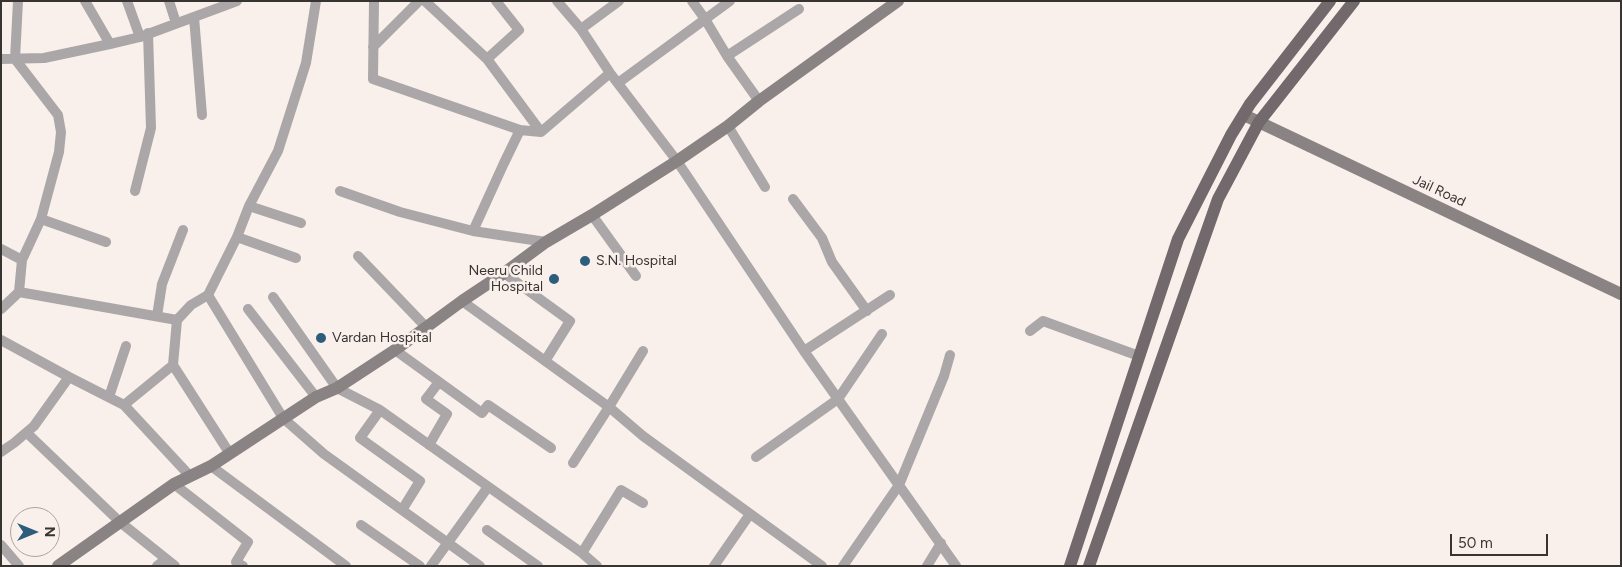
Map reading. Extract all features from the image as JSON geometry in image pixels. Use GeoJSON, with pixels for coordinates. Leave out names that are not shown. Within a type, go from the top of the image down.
{"type":"FeatureCollection","features":[{"type":"Feature","properties":{"kind":"main road"},"geometry":{"type":"LineString","coordinates":[[1070,566],[1178,239],[1231,135],[1266,83],[1330,1]]}},
{"type":"Feature","properties":{"kind":"main road"},"geometry":{"type":"LineString","coordinates":[[1088,566],[1218,199],[1259,122],[1354,1]]}},
{"type":"Feature","properties":{"kind":"street"},"geometry":{"type":"LineString","coordinates":[[2,306],[19,292],[22,260],[41,219],[59,152],[61,132],[58,115],[15,59],[18,1]]}},
{"type":"Feature","properties":{"kind":"street"},"geometry":{"type":"LineString","coordinates":[[85,1],[110,44]]}},
{"type":"Feature","properties":{"kind":"street"},"geometry":{"type":"LineString","coordinates":[[127,1],[144,35],[151,128],[135,190]]}},
{"type":"Feature","properties":{"kind":"street"},"geometry":{"type":"LineString","coordinates":[[169,1],[176,23]]}},
{"type":"Feature","properties":{"kind":"street"},"geometry":{"type":"LineString","coordinates":[[230,454],[173,365],[177,320],[191,305],[208,295],[237,237],[249,206],[278,150],[306,63],[316,1]]}},
{"type":"Feature","properties":{"kind":"street"},"geometry":{"type":"LineString","coordinates":[[374,1],[373,79],[520,130],[541,132],[610,74]]}},
{"type":"Feature","properties":{"kind":"street"},"geometry":{"type":"LineString","coordinates":[[373,47],[419,1]]}},
{"type":"Feature","properties":{"kind":"street"},"geometry":{"type":"LineString","coordinates":[[425,1],[487,59],[541,132]]}},
{"type":"Feature","properties":{"kind":"street"},"geometry":{"type":"LineString","coordinates":[[487,59],[519,30],[496,1]]}},
{"type":"Feature","properties":{"kind":"street"},"geometry":{"type":"LineString","coordinates":[[557,1],[580,29],[610,74],[677,161],[804,351],[956,566]]}},
{"type":"Feature","properties":{"kind":"street"},"geometry":{"type":"LineString","coordinates":[[580,29],[619,1]]}},
{"type":"Feature","properties":{"kind":"street"},"geometry":{"type":"LineString","coordinates":[[692,1],[727,56],[759,101]]}},
{"type":"Feature","properties":{"kind":"street"},"geometry":{"type":"LineString","coordinates":[[618,83],[730,1]]}},
{"type":"Feature","properties":{"kind":"street"},"geometry":{"type":"LineString","coordinates":[[58,566],[174,484],[189,475],[211,466],[316,397],[337,388],[395,350],[546,242],[677,161],[728,126],[759,101],[898,1]]}},
{"type":"Feature","properties":{"kind":"street"},"geometry":{"type":"LineString","coordinates":[[1,59],[44,58],[110,44],[144,35],[232,2]]}},
{"type":"Feature","properties":{"kind":"street"},"geometry":{"type":"LineString","coordinates":[[727,56],[799,9]]}},
{"type":"Feature","properties":{"kind":"street"},"geometry":{"type":"LineString","coordinates":[[194,17],[202,115]]}},
{"type":"Feature","properties":{"kind":"street","name":"Jail Road"},"geometry":{"type":"LineString","coordinates":[[1244,115],[1621,294]]}},
{"type":"Feature","properties":{"kind":"street"},"geometry":{"type":"LineString","coordinates":[[728,126],[765,186]]}},
{"type":"Feature","properties":{"kind":"street"},"geometry":{"type":"LineString","coordinates":[[473,232],[520,130]]}},
{"type":"Feature","properties":{"kind":"street"},"geometry":{"type":"LineString","coordinates":[[340,191],[400,212],[473,232],[546,242]]}},
{"type":"Feature","properties":{"kind":"street"},"geometry":{"type":"LineString","coordinates":[[793,199],[822,238],[832,262],[867,310]]}},
{"type":"Feature","properties":{"kind":"street"},"geometry":{"type":"LineString","coordinates":[[249,206],[301,223]]}},
{"type":"Feature","properties":{"kind":"street"},"geometry":{"type":"LineString","coordinates":[[592,215],[636,276]]}},
{"type":"Feature","properties":{"kind":"street"},"geometry":{"type":"LineString","coordinates":[[41,219],[106,242]]}},
{"type":"Feature","properties":{"kind":"street"},"geometry":{"type":"LineString","coordinates":[[157,316],[162,284],[184,230]]}},
{"type":"Feature","properties":{"kind":"street"},"geometry":{"type":"LineString","coordinates":[[237,237],[296,258]]}},
{"type":"Feature","properties":{"kind":"street"},"geometry":{"type":"LineString","coordinates":[[1,249],[22,260]]}},
{"type":"Feature","properties":{"kind":"street"},"geometry":{"type":"LineString","coordinates":[[358,256],[426,327]]}},
{"type":"Feature","properties":{"kind":"street"},"geometry":{"type":"LineString","coordinates":[[504,273],[570,321],[545,361]]}},
{"type":"Feature","properties":{"kind":"street"},"geometry":{"type":"LineString","coordinates":[[19,292],[177,320]]}},
{"type":"Feature","properties":{"kind":"street"},"geometry":{"type":"LineString","coordinates":[[208,295],[283,418],[324,454],[480,566]]}},
{"type":"Feature","properties":{"kind":"street"},"geometry":{"type":"LineString","coordinates":[[804,351],[890,295]]}},
{"type":"Feature","properties":{"kind":"street"},"geometry":{"type":"LineString","coordinates":[[273,297],[337,388],[380,410],[582,553],[597,566]]}},
{"type":"Feature","properties":{"kind":"street"},"geometry":{"type":"LineString","coordinates":[[462,301],[609,407],[643,436],[822,566]]}},
{"type":"Feature","properties":{"kind":"street"},"geometry":{"type":"LineString","coordinates":[[248,309],[316,397]]}},
{"type":"Feature","properties":{"kind":"street"},"geometry":{"type":"LineString","coordinates":[[1030,331],[1043,321],[1139,356]]}},
{"type":"Feature","properties":{"kind":"street"},"geometry":{"type":"LineString","coordinates":[[756,457],[838,399],[882,334]]}},
{"type":"Feature","properties":{"kind":"street"},"geometry":{"type":"LineString","coordinates":[[1,340],[124,405],[189,475]]}},
{"type":"Feature","properties":{"kind":"street"},"geometry":{"type":"LineString","coordinates":[[109,397],[126,346]]}},
{"type":"Feature","properties":{"kind":"street"},"geometry":{"type":"LineString","coordinates":[[395,350],[482,413],[488,404],[551,448]]}},
{"type":"Feature","properties":{"kind":"street"},"geometry":{"type":"LineString","coordinates":[[573,463],[643,351]]}},
{"type":"Feature","properties":{"kind":"street"},"geometry":{"type":"LineString","coordinates":[[843,566],[899,485],[944,376],[950,355]]}},
{"type":"Feature","properties":{"kind":"street"},"geometry":{"type":"LineString","coordinates":[[124,405],[173,365]]}},
{"type":"Feature","properties":{"kind":"street"},"geometry":{"type":"LineString","coordinates":[[1,452],[34,426],[68,377]]}},
{"type":"Feature","properties":{"kind":"street"},"geometry":{"type":"LineString","coordinates":[[429,445],[447,414],[426,399],[439,382]]}},
{"type":"Feature","properties":{"kind":"street"},"geometry":{"type":"LineString","coordinates":[[380,410],[360,438],[420,481],[402,510]]}},
{"type":"Feature","properties":{"kind":"street"},"geometry":{"type":"LineString","coordinates":[[27,433],[120,522],[175,566]]}},
{"type":"Feature","properties":{"kind":"street"},"geometry":{"type":"LineString","coordinates":[[211,466],[346,566]]}},
{"type":"Feature","properties":{"kind":"street"},"geometry":{"type":"LineString","coordinates":[[174,484],[248,542],[236,562],[243,566]]}},
{"type":"Feature","properties":{"kind":"street"},"geometry":{"type":"LineString","coordinates":[[431,566],[488,487]]}},
{"type":"Feature","properties":{"kind":"street"},"geometry":{"type":"LineString","coordinates":[[582,553],[621,490],[643,503]]}},
{"type":"Feature","properties":{"kind":"street"},"geometry":{"type":"LineString","coordinates":[[714,566],[750,514]]}},
{"type":"Feature","properties":{"kind":"street"},"geometry":{"type":"LineString","coordinates":[[361,525],[420,566]]}},
{"type":"Feature","properties":{"kind":"street"},"geometry":{"type":"LineString","coordinates":[[487,530],[538,566]]}},
{"type":"Feature","properties":{"kind":"street"},"geometry":{"type":"LineString","coordinates":[[928,566],[941,543]]}},
{"type":"Feature","properties":{"kind":"street"},"geometry":{"type":"LineString","coordinates":[[1,545],[19,566]]}},
{"type":"Feature","properties":{"kind":"street"},"geometry":{"type":"LineString","coordinates":[[158,566],[166,558]]}},
{"type":"Feature","properties":{"kind":"place","name":"S.N. Hospital"},"geometry":{"type":"Point","coordinates":[585,261]}},
{"type":"Feature","properties":{"kind":"place","name":"Neeru Child Hospital"},"geometry":{"type":"Point","coordinates":[554,279]}},
{"type":"Feature","properties":{"kind":"place","name":"Vardan Hospital"},"geometry":{"type":"Point","coordinates":[321,338]}}]}
